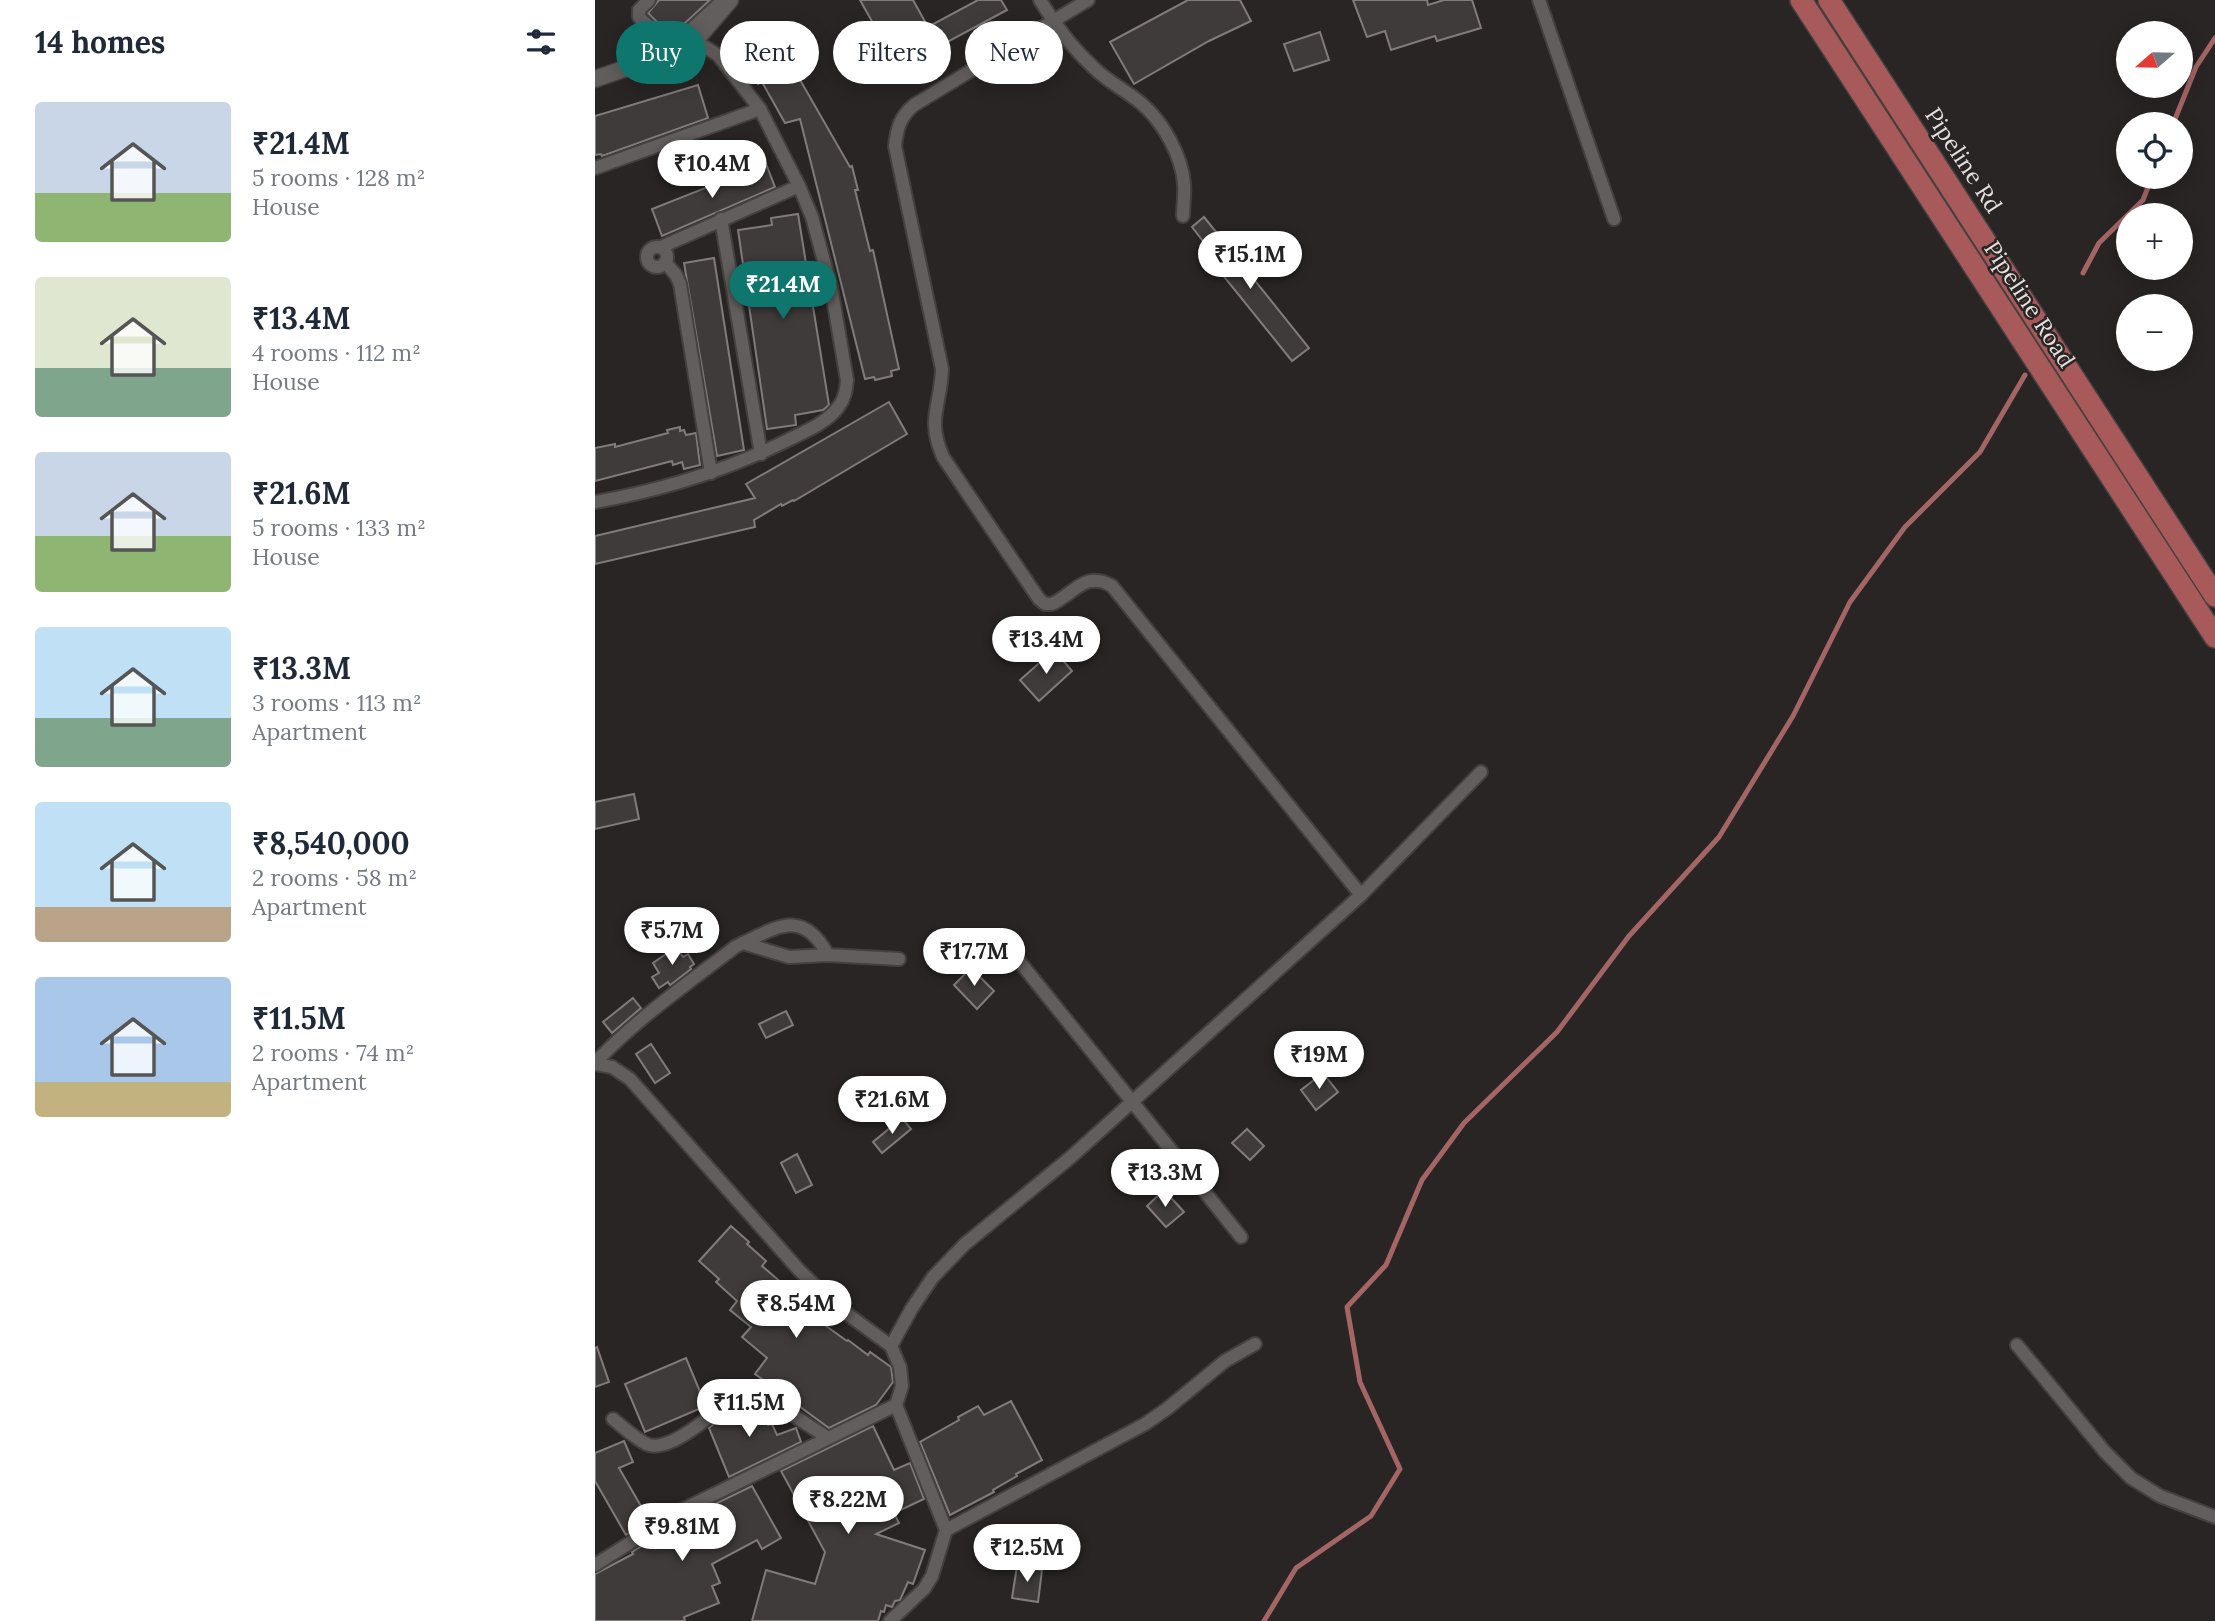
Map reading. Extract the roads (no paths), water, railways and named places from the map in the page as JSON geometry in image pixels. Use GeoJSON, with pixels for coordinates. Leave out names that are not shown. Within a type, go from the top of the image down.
{"type":"FeatureCollection","features":[{"type":"Feature","properties":{"kind":"main road","name":"Pipeline Road"},"geometry":{"type":"LineString","coordinates":[[1801,0],[2215,637]]}},
{"type":"Feature","properties":{"kind":"main road","name":"Pipeline Rd"},"geometry":{"type":"LineString","coordinates":[[1829,0],[2215,596]]}},
{"type":"Feature","properties":{"kind":"street"},"geometry":{"type":"LineString","coordinates":[[643,21],[639,17],[639,10],[649,0]]}},
{"type":"Feature","properties":{"kind":"street"},"geometry":{"type":"LineString","coordinates":[[702,21],[723,0]]}},
{"type":"Feature","properties":{"kind":"street"},"geometry":{"type":"LineString","coordinates":[[706,28],[730,0]]}},
{"type":"Feature","properties":{"kind":"street"},"geometry":{"type":"LineString","coordinates":[[1040,0],[1053,21],[1089,0]]}},
{"type":"Feature","properties":{"kind":"street"},"geometry":{"type":"LineString","coordinates":[[1539,0],[1614,219]]}},
{"type":"Feature","properties":{"kind":"street"},"geometry":{"type":"LineString","coordinates":[[1063,34],[1096,70],[1143,104],[1159,122],[1176,153],[1184,183],[1183,216]]}},
{"type":"Feature","properties":{"kind":"street"},"geometry":{"type":"LineString","coordinates":[[595,502],[640,494],[711,474],[761,454],[819,424],[838,407],[845,395],[847,380],[831,287],[812,218],[799,186],[759,109],[718,55],[706,48]]}},
{"type":"Feature","properties":{"kind":"street"},"geometry":{"type":"LineString","coordinates":[[595,79],[616,71]]}},
{"type":"Feature","properties":{"kind":"street"},"geometry":{"type":"LineString","coordinates":[[965,74],[914,105],[903,115],[897,128],[895,146],[942,369],[934,430],[943,457],[1045,604],[1052,604],[1083,583],[1094,580],[1103,580],[1112,586],[1361,895]]}},
{"type":"Feature","properties":{"kind":"street"},"geometry":{"type":"LineString","coordinates":[[595,168],[759,109]]}},
{"type":"Feature","properties":{"kind":"street"},"geometry":{"type":"LineString","coordinates":[[711,474],[680,284],[665,262],[654,267],[647,260],[647,253],[651,248],[661,247],[799,186]]}},
{"type":"Feature","properties":{"kind":"street"},"geometry":{"type":"LineString","coordinates":[[721,219],[761,454]]}},
{"type":"Feature","properties":{"kind":"street"},"geometry":{"type":"LineString","coordinates":[[891,1346],[933,1277],[965,1244],[1071,1157],[1361,895],[1481,772]]}},
{"type":"Feature","properties":{"kind":"street"},"geometry":{"type":"LineString","coordinates":[[828,955],[812,932],[800,925],[778,926],[734,947],[615,1041],[595,1063],[612,1067],[630,1079],[799,1270],[835,1305],[891,1346],[900,1367],[902,1386],[896,1405],[946,1530],[932,1576],[924,1589],[890,1621]]}},
{"type":"Feature","properties":{"kind":"street"},"geometry":{"type":"LineString","coordinates":[[743,943],[789,957],[828,955],[899,958]]}},
{"type":"Feature","properties":{"kind":"street"},"geometry":{"type":"LineString","coordinates":[[1011,951],[1241,1237]]}},
{"type":"Feature","properties":{"kind":"street"},"geometry":{"type":"LineString","coordinates":[[946,1530],[1145,1424],[1225,1361],[1255,1344]]}},
{"type":"Feature","properties":{"kind":"street"},"geometry":{"type":"LineString","coordinates":[[2017,1345],[2105,1452],[2131,1478],[2160,1496],[2215,1517]]}},
{"type":"Feature","properties":{"kind":"street"},"geometry":{"type":"LineString","coordinates":[[613,1419],[648,1445],[657,1446],[692,1430],[743,1389],[759,1393],[828,1438]]}},
{"type":"Feature","properties":{"kind":"street"},"geometry":{"type":"LineString","coordinates":[[595,1565],[680,1511],[896,1405]]}},
{"type":"Feature","properties":{"kind":"waterway"},"geometry":{"type":"LineString","coordinates":[[2178,112],[2196,67],[2215,38]]}},
{"type":"Feature","properties":{"kind":"waterway"},"geometry":{"type":"LineString","coordinates":[[2083,273],[2099,243],[2143,200],[2147,189]]}},
{"type":"Feature","properties":{"kind":"waterway"},"geometry":{"type":"LineString","coordinates":[[1264,1621],[1296,1568],[1371,1516],[1400,1469],[1360,1382],[1347,1307],[1386,1265],[1422,1180],[1464,1123],[1557,1032],[1629,936],[1719,837],[1793,716],[1850,602],[1905,527],[1980,452],[2025,375]]}}]}
